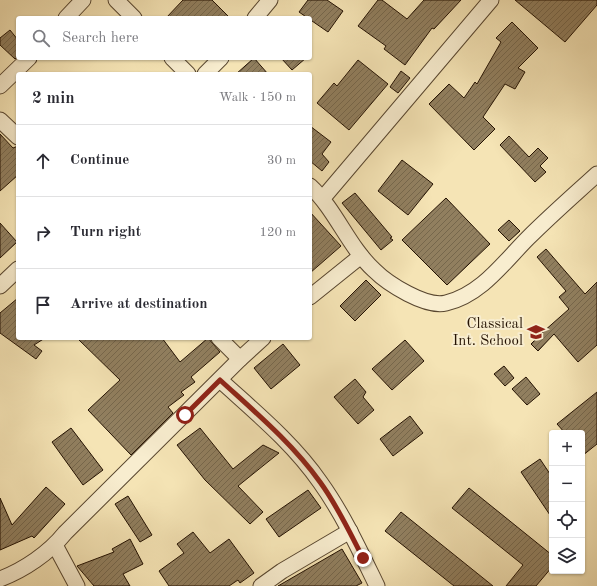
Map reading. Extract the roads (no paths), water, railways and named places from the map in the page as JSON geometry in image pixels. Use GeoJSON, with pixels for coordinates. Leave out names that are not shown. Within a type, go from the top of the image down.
{"type":"FeatureCollection","features":[{"type":"Feature","properties":{"kind":"street"},"geometry":{"type":"LineString","coordinates":[[68,16],[83,0]]}},
{"type":"Feature","properties":{"kind":"street"},"geometry":{"type":"LineString","coordinates":[[116,0],[132,16]]}},
{"type":"Feature","properties":{"kind":"street"},"geometry":{"type":"LineString","coordinates":[[257,16],[270,0]]}},
{"type":"Feature","properties":{"kind":"street"},"geometry":{"type":"LineString","coordinates":[[323,198],[491,0]]}},
{"type":"Feature","properties":{"kind":"street"},"geometry":{"type":"LineString","coordinates":[[0,86],[27,60]]}},
{"type":"Feature","properties":{"kind":"street"},"geometry":{"type":"LineString","coordinates":[[174,60],[186,72]]}},
{"type":"Feature","properties":{"kind":"street"},"geometry":{"type":"LineString","coordinates":[[207,72],[219,60]]}},
{"type":"Feature","properties":{"kind":"street"},"geometry":{"type":"LineString","coordinates":[[0,120],[16,135]]}},
{"type":"Feature","properties":{"kind":"street"},"geometry":{"type":"LineString","coordinates":[[312,188],[323,198],[361,256],[375,271],[415,297],[431,303],[446,304],[470,294],[481,285],[528,238],[597,174]]}},
{"type":"Feature","properties":{"kind":"street"},"geometry":{"type":"LineString","coordinates":[[312,296],[361,256]]}},
{"type":"Feature","properties":{"kind":"street"},"geometry":{"type":"LineString","coordinates":[[0,286],[16,271]]}},
{"type":"Feature","properties":{"kind":"street"},"geometry":{"type":"LineString","coordinates":[[221,340],[240,359]]}},
{"type":"Feature","properties":{"kind":"street"},"geometry":{"type":"LineString","coordinates":[[0,579],[29,564],[55,545],[65,533],[240,359],[262,340]]}},
{"type":"Feature","properties":{"kind":"street"},"geometry":{"type":"LineString","coordinates":[[220,380],[286,441],[320,482],[350,531],[377,586]]}},
{"type":"Feature","properties":{"kind":"street"},"geometry":{"type":"LineString","coordinates":[[261,586],[282,571],[350,531]]}},
{"type":"Feature","properties":{"kind":"street"},"geometry":{"type":"LineString","coordinates":[[55,545],[77,586]]}},
{"type":"Feature","properties":{"kind":"place","name":"Classical Int. School"},"geometry":{"type":"Point","coordinates":[536,332]}}]}
